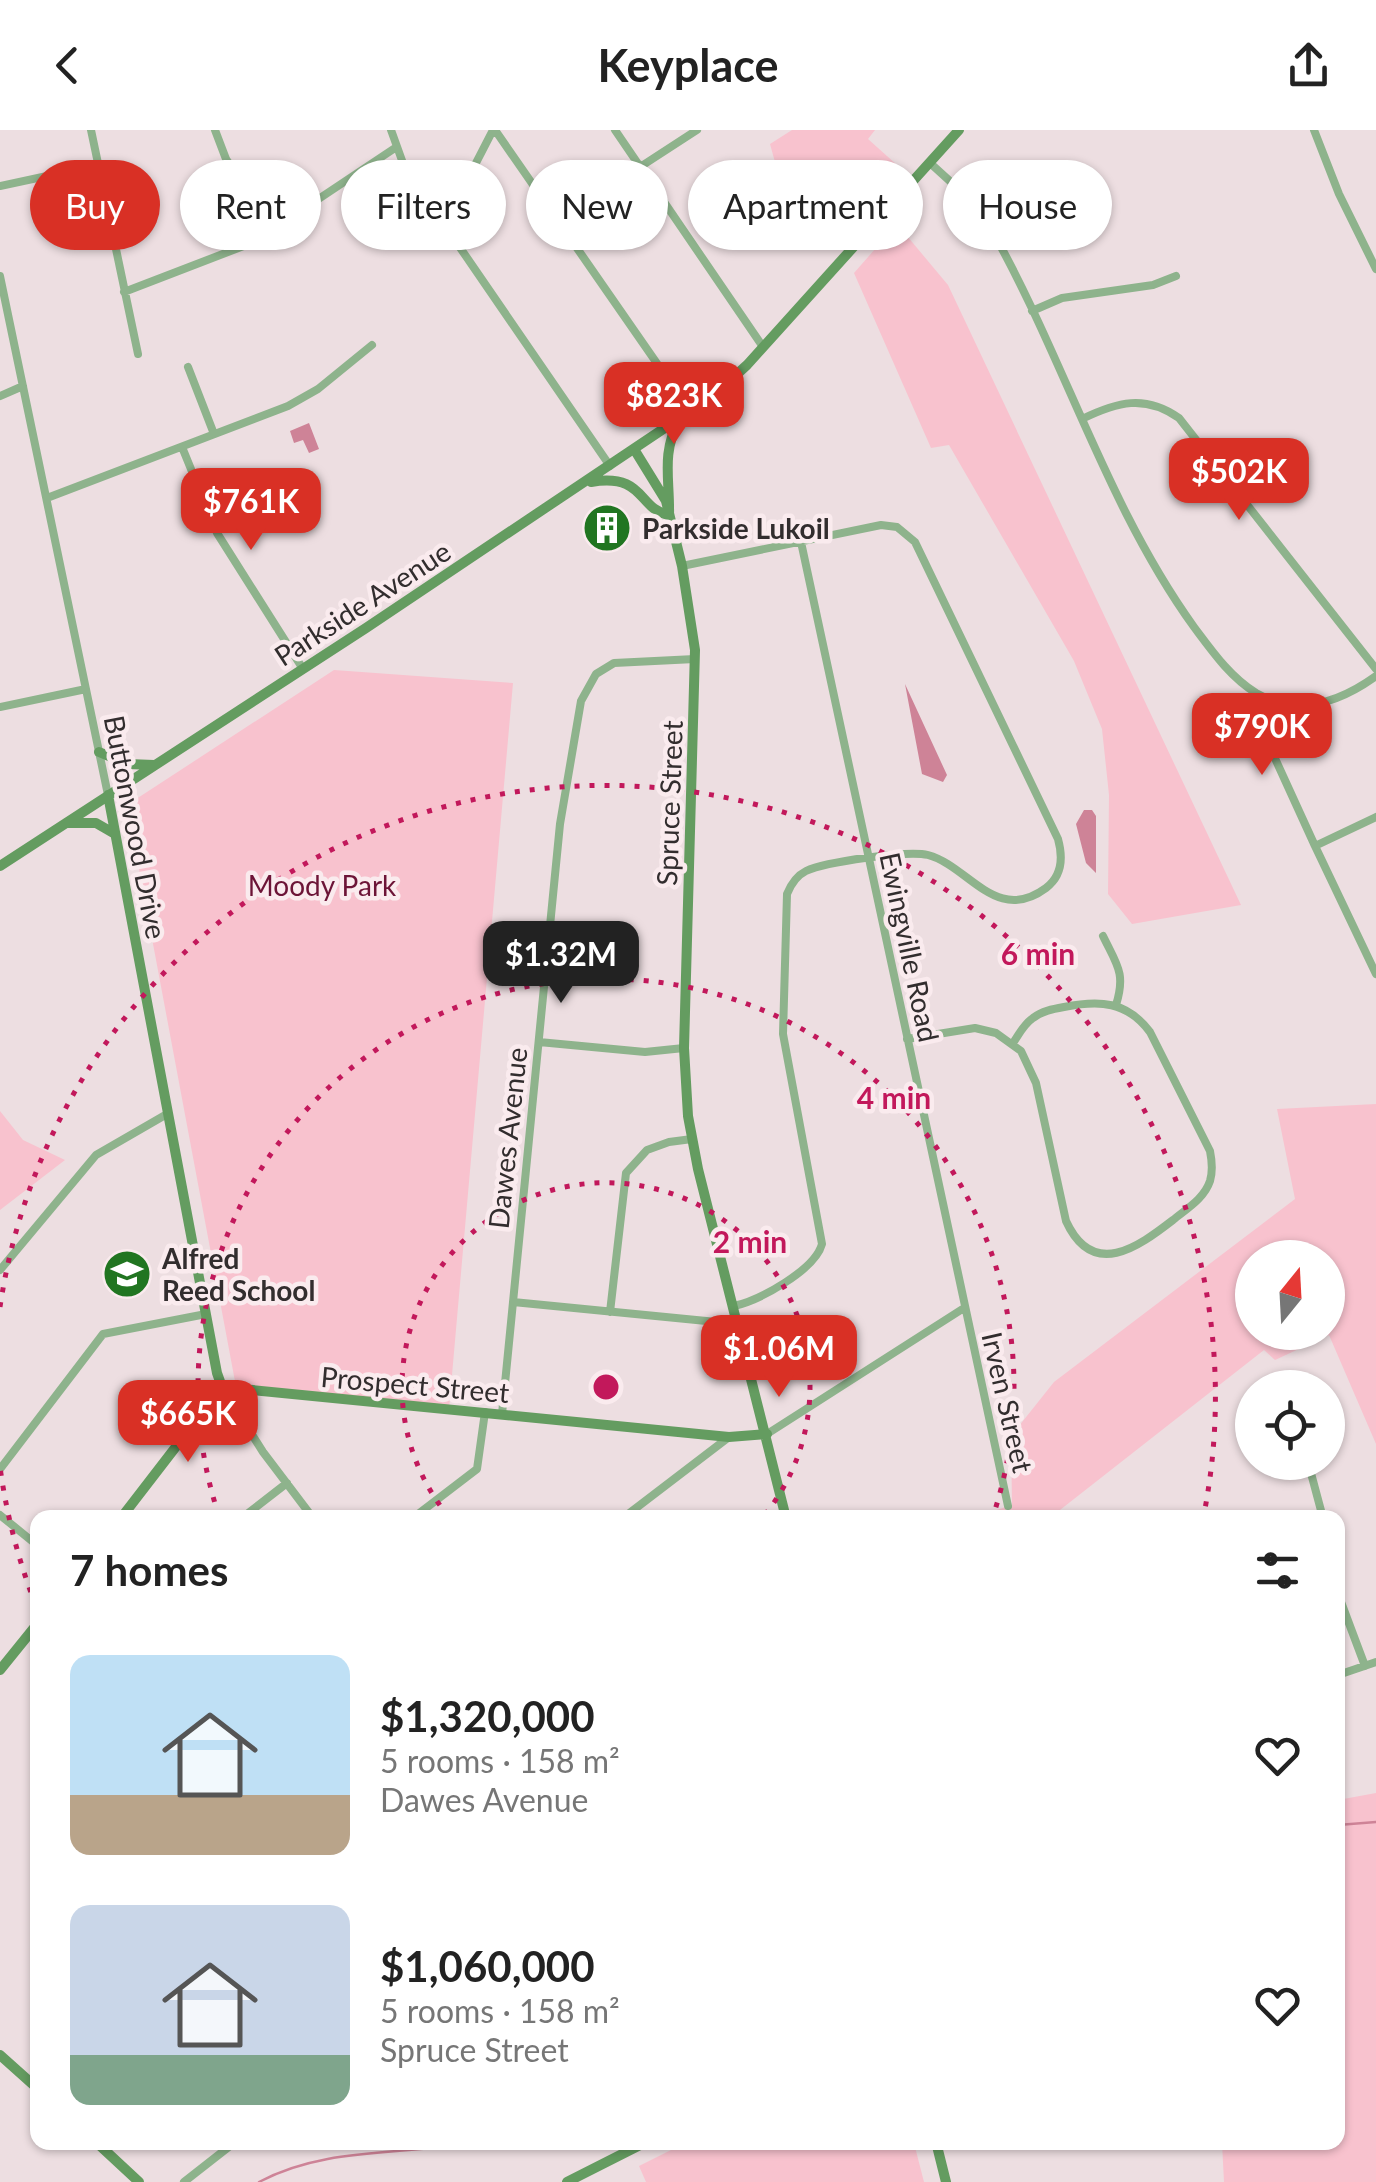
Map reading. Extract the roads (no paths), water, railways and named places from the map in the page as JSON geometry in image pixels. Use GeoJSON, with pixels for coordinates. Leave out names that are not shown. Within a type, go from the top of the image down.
{"type":"FeatureCollection","features":[{"type":"Feature","properties":{"kind":"street"},"geometry":{"type":"LineString","coordinates":[[90,130],[97,160]]}},
{"type":"Feature","properties":{"kind":"street"},"geometry":{"type":"LineString","coordinates":[[216,130],[227,160]]}},
{"type":"Feature","properties":{"kind":"street"},"geometry":{"type":"LineString","coordinates":[[391,130],[401,160]]}},
{"type":"Feature","properties":{"kind":"street"},"geometry":{"type":"LineString","coordinates":[[478,160],[494,130],[690,412]]}},
{"type":"Feature","properties":{"kind":"street"},"geometry":{"type":"LineString","coordinates":[[615,130],[635,160]]}},
{"type":"Feature","properties":{"kind":"street"},"geometry":{"type":"LineString","coordinates":[[652,160],[698,130]]}},
{"type":"Feature","properties":{"kind":"street"},"geometry":{"type":"LineString","coordinates":[[668,209],[762,347],[959,130]]}},
{"type":"Feature","properties":{"kind":"street"},"geometry":{"type":"LineString","coordinates":[[1314,130],[1339,194],[1376,268]]}},
{"type":"Feature","properties":{"kind":"street"},"geometry":{"type":"LineString","coordinates":[[321,198],[395,148]]}},
{"type":"Feature","properties":{"kind":"street"},"geometry":{"type":"LineString","coordinates":[[930,162],[963,193],[990,227],[1032,311],[1082,419],[1147,553],[1186,615],[1225,666],[1254,691],[1277,702],[1322,704],[1351,694],[1376,672],[1179,418],[1158,406],[1134,402],[1109,406],[1082,419]]}},
{"type":"Feature","properties":{"kind":"street"},"geometry":{"type":"LineString","coordinates":[[0,186],[30,180]]}},
{"type":"Feature","properties":{"kind":"street"},"geometry":{"type":"LineString","coordinates":[[115,250],[138,354]]}},
{"type":"Feature","properties":{"kind":"street"},"geometry":{"type":"LineString","coordinates":[[124,292],[238,250]]}},
{"type":"Feature","properties":{"kind":"street"},"geometry":{"type":"LineString","coordinates":[[461,250],[610,466]]}},
{"type":"Feature","properties":{"kind":"street","name":"Buttonwood Drive"},"geometry":{"type":"LineString","coordinates":[[0,276],[100,752],[222,1388]]}},
{"type":"Feature","properties":{"kind":"street"},"geometry":{"type":"LineString","coordinates":[[1032,311],[1062,298],[1153,286],[1176,276]]}},
{"type":"Feature","properties":{"kind":"street"},"geometry":{"type":"LineString","coordinates":[[46,498],[304,398],[372,345]]}},
{"type":"Feature","properties":{"kind":"street","name":"Parkside Avenue"},"geometry":{"type":"LineString","coordinates":[[0,866],[680,419],[743,369],[762,347]]}},
{"type":"Feature","properties":{"kind":"street"},"geometry":{"type":"LineString","coordinates":[[188,367],[214,434]]}},
{"type":"Feature","properties":{"kind":"street"},"geometry":{"type":"LineString","coordinates":[[0,396],[23,386]]}},
{"type":"Feature","properties":{"kind":"street"},"geometry":{"type":"LineString","coordinates":[[585,482],[616,480],[628,484],[640,490],[662,514],[669,515],[666,458],[680,419]]}},
{"type":"Feature","properties":{"kind":"street"},"geometry":{"type":"LineString","coordinates":[[182,447],[216,533],[303,669]]}},
{"type":"Feature","properties":{"kind":"street","name":"Spruce Street"},"geometry":{"type":"LineString","coordinates":[[634,450],[660,487],[669,515],[682,566],[695,658],[684,1048],[692,1140],[784,1510]]}},
{"type":"Feature","properties":{"kind":"street"},"geometry":{"type":"LineString","coordinates":[[682,566],[880,525],[897,527],[915,542],[1058,839],[1061,864],[1045,888],[1012,899],[976,887],[935,857],[906,852],[810,869],[796,878],[787,894],[783,1034],[822,1244],[810,1266],[747,1303],[734,1306]]}},
{"type":"Feature","properties":{"kind":"street","name":"Ewingville Road"},"geometry":{"type":"LineString","coordinates":[[801,542],[964,1308]]}},
{"type":"Feature","properties":{"kind":"street","name":"Dawes Avenue"},"geometry":{"type":"LineString","coordinates":[[502,1414],[560,824],[584,691],[596,674],[614,663],[695,658]]}},
{"type":"Feature","properties":{"kind":"street"},"geometry":{"type":"LineString","coordinates":[[0,707],[86,689]]}},
{"type":"Feature","properties":{"kind":"street"},"geometry":{"type":"LineString","coordinates":[[1277,702],[1271,728],[1273,754],[1376,974]]}},
{"type":"Feature","properties":{"kind":"street"},"geometry":{"type":"LineString","coordinates":[[100,752],[128,764],[155,765]]}},
{"type":"Feature","properties":{"kind":"street"},"geometry":{"type":"LineString","coordinates":[[1315,846],[1376,817]]}},
{"type":"Feature","properties":{"kind":"street"},"geometry":{"type":"LineString","coordinates":[[65,823],[96,824],[114,834]]}},
{"type":"Feature","properties":{"kind":"street"},"geometry":{"type":"LineString","coordinates":[[1103,936],[1122,980],[1116,1005]]}},
{"type":"Feature","properties":{"kind":"street"},"geometry":{"type":"LineString","coordinates":[[907,1040],[976,1028],[1013,1043],[1032,1070],[1070,1231],[1084,1246],[1102,1253],[1132,1250],[1199,1199],[1210,1181],[1212,1162],[1150,1032],[1136,1016],[1116,1005],[1087,1002],[1046,1011],[1029,1021],[1013,1043]]}},
{"type":"Feature","properties":{"kind":"street"},"geometry":{"type":"LineString","coordinates":[[538,1042],[645,1052],[684,1048]]}},
{"type":"Feature","properties":{"kind":"street"},"geometry":{"type":"LineString","coordinates":[[0,1270],[82,1168],[109,1146],[167,1114]]}},
{"type":"Feature","properties":{"kind":"street"},"geometry":{"type":"LineString","coordinates":[[610,1312],[626,1174],[647,1150],[669,1142],[692,1140]]}},
{"type":"Feature","properties":{"kind":"street"},"geometry":{"type":"LineString","coordinates":[[513,1302],[739,1324]]}},
{"type":"Feature","properties":{"kind":"street"},"geometry":{"type":"LineString","coordinates":[[766,1434],[964,1308]]}},
{"type":"Feature","properties":{"kind":"street","name":"Irven Street"},"geometry":{"type":"LineString","coordinates":[[964,1308],[988,1402],[1008,1506]]}},
{"type":"Feature","properties":{"kind":"street"},"geometry":{"type":"LineString","coordinates":[[0,1469],[103,1334],[206,1314]]}},
{"type":"Feature","properties":{"kind":"street"},"geometry":{"type":"LineString","coordinates":[[128,1510],[222,1388],[307,1510]]}},
{"type":"Feature","properties":{"kind":"street","name":"Prospect Street"},"geometry":{"type":"LineString","coordinates":[[222,1388],[728,1437],[766,1434]]}},
{"type":"Feature","properties":{"kind":"street"},"geometry":{"type":"LineString","coordinates":[[424,1510],[477,1469],[485,1412]]}},
{"type":"Feature","properties":{"kind":"street"},"geometry":{"type":"LineString","coordinates":[[633,1510],[728,1437]]}},
{"type":"Feature","properties":{"kind":"street"},"geometry":{"type":"LineString","coordinates":[[1312,1480],[1320,1510]]}},
{"type":"Feature","properties":{"kind":"street"},"geometry":{"type":"LineString","coordinates":[[252,1510],[287,1483]]}},
{"type":"Feature","properties":{"kind":"street"},"geometry":{"type":"LineString","coordinates":[[0,1516],[30,1540]]}},
{"type":"Feature","properties":{"kind":"street"},"geometry":{"type":"LineString","coordinates":[[1345,1613],[1365,1666]]}},
{"type":"Feature","properties":{"kind":"street"},"geometry":{"type":"LineString","coordinates":[[0,1670],[30,1634]]}},
{"type":"Feature","properties":{"kind":"street"},"geometry":{"type":"LineString","coordinates":[[1345,1673],[1376,1662]]}},
{"type":"Feature","properties":{"kind":"street"},"geometry":{"type":"LineString","coordinates":[[0,2055],[30,2082]]}},
{"type":"Feature","properties":{"kind":"street"},"geometry":{"type":"LineString","coordinates":[[105,2150],[139,2182]]}},
{"type":"Feature","properties":{"kind":"street"},"geometry":{"type":"LineString","coordinates":[[184,2182],[226,2150]]}},
{"type":"Feature","properties":{"kind":"street"},"geometry":{"type":"LineString","coordinates":[[568,2182],[630,2150]]}},
{"type":"Feature","properties":{"kind":"street"},"geometry":{"type":"LineString","coordinates":[[938,2150],[946,2182]]}},
{"type":"Feature","properties":{"kind":"waterway"},"geometry":{"type":"LineString","coordinates":[[1345,1824],[1376,1822]]}},
{"type":"Feature","properties":{"kind":"waterway"},"geometry":{"type":"LineString","coordinates":[[259,2182],[338,2157],[406,2150]]}},
{"type":"Feature","properties":{"kind":"place","name":"Parkside Lukoil"},"geometry":{"type":"Point","coordinates":[607,528]}},
{"type":"Feature","properties":{"kind":"place","name":"Alfred Reed School"},"geometry":{"type":"Point","coordinates":[127,1274]}},
{"type":"Feature","properties":{"kind":"park label","name":"Moody Park"},"geometry":{"type":"Point","coordinates":[322,885]}}]}
